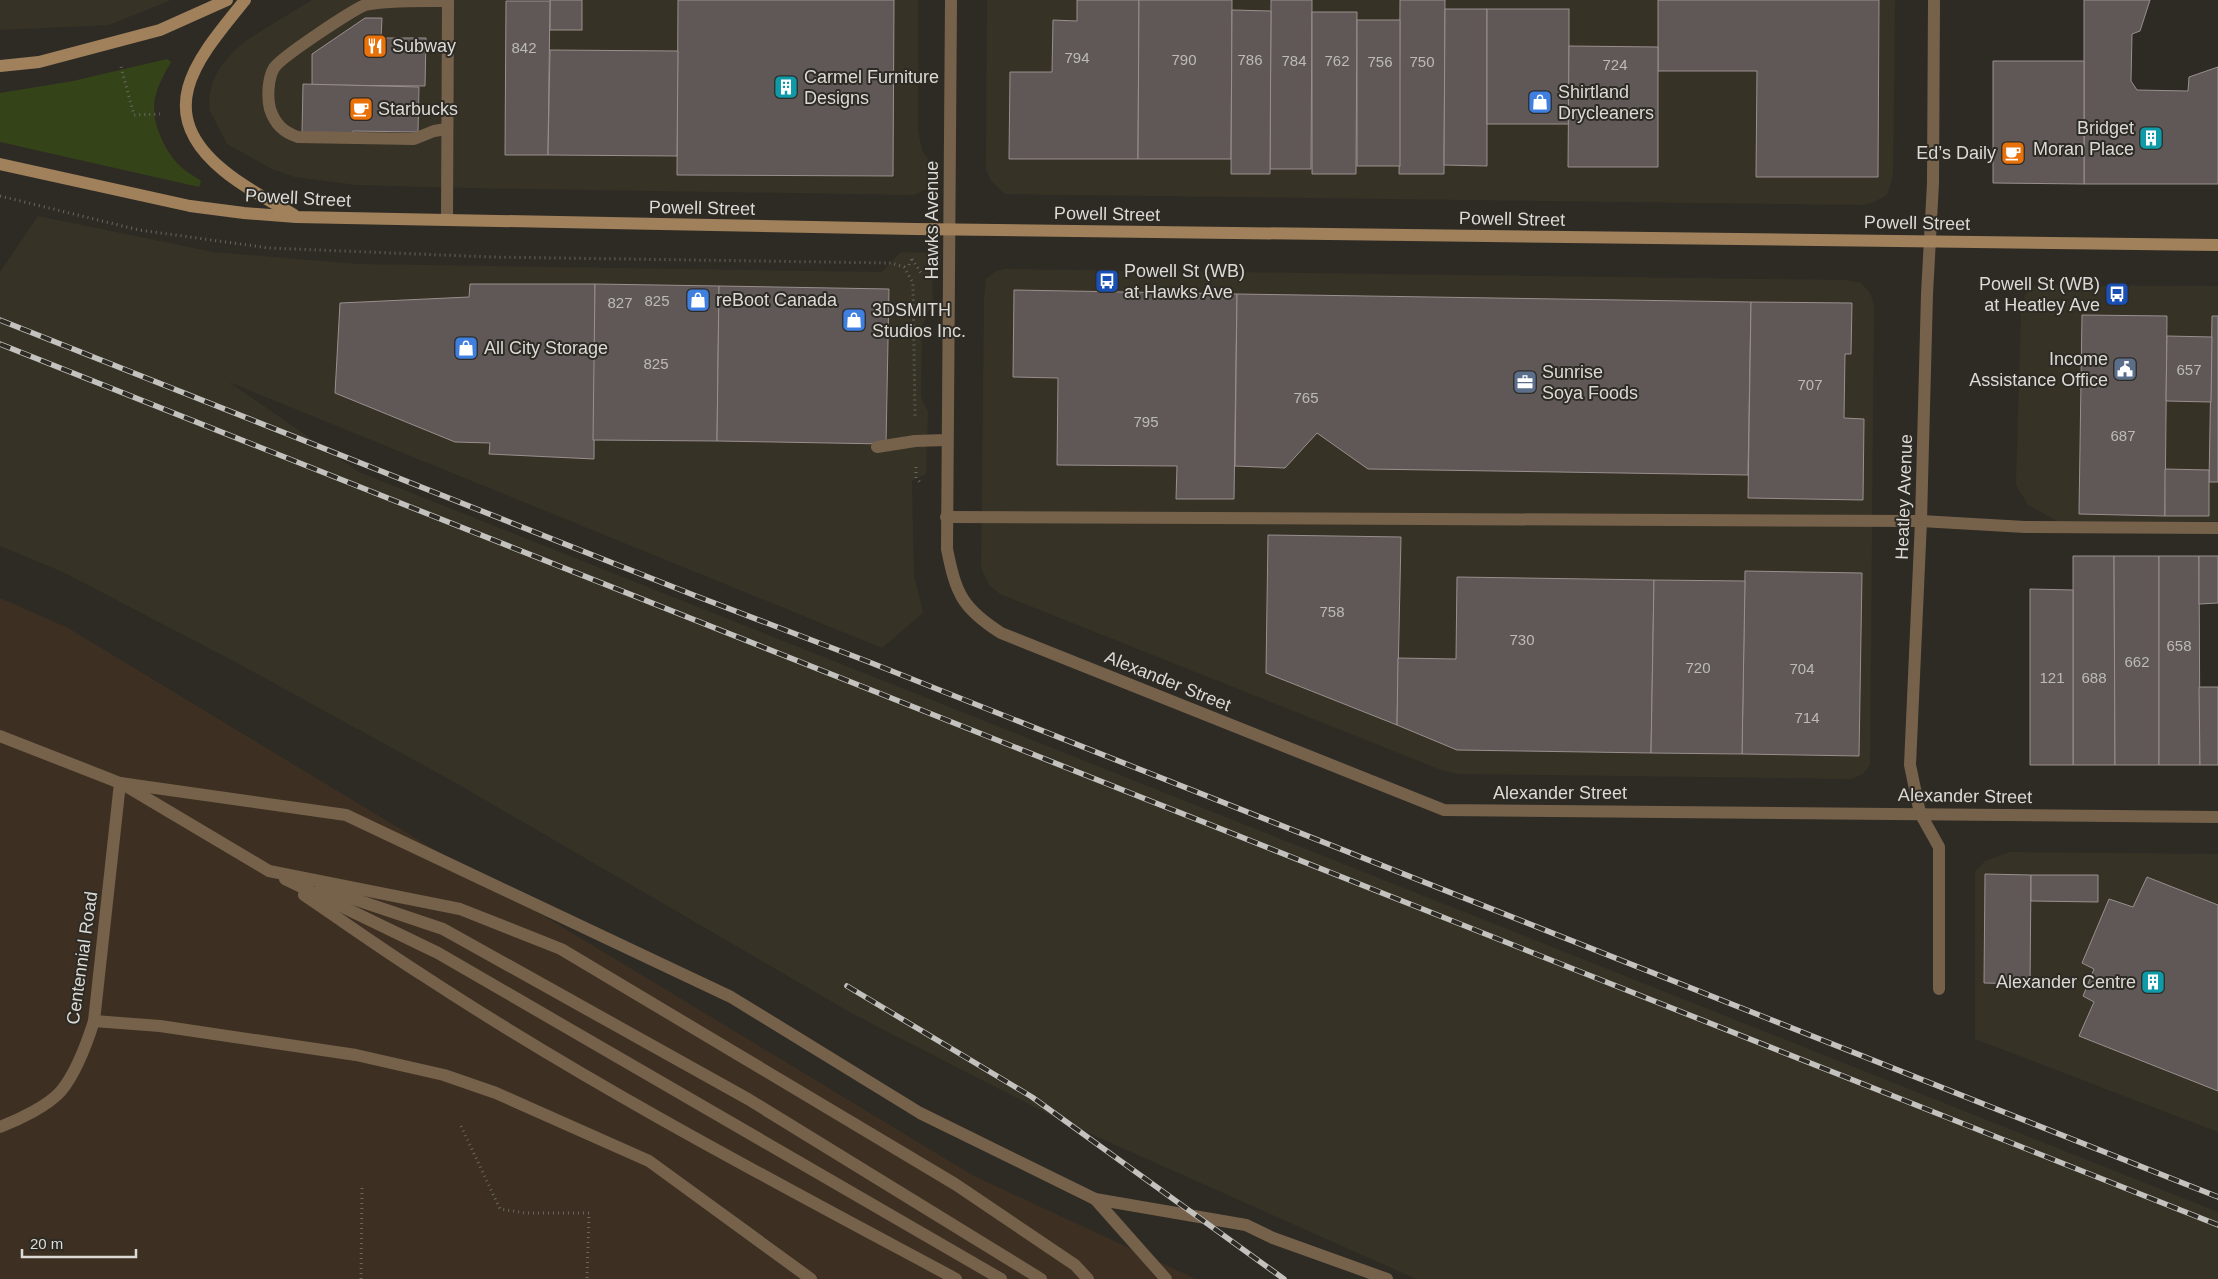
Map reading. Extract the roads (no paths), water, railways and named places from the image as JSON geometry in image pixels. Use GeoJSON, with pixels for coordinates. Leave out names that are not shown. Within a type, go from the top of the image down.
{"type":"FeatureCollection","features":[{"type":"Feature","properties":{"kind":"main road"},"geometry":{"type":"LineString","coordinates":[[0,66],[39,62],[160,30],[227,0]]}},
{"type":"Feature","properties":{"kind":"main road"},"geometry":{"type":"LineString","coordinates":[[245,0],[196,68],[188,89],[185,112],[191,134],[204,153],[225,172],[296,217]]}},
{"type":"Feature","properties":{"kind":"main road","name":"Powell Street"},"geometry":{"type":"LineString","coordinates":[[0,164],[190,206],[296,217],[949,229],[2218,245]]}},
{"type":"Feature","properties":{"kind":"street"},"geometry":{"type":"LineString","coordinates":[[447,128],[414,139],[298,137],[288,134],[273,118],[269,104],[271,75],[282,58],[364,5],[383,1],[448,0],[447,220]]}},
{"type":"Feature","properties":{"kind":"street","name":"Hawks Avenue"},"geometry":{"type":"LineString","coordinates":[[951,0],[946,511],[947,550],[956,589]]}},
{"type":"Feature","properties":{"kind":"street","name":"Heatley Avenue"},"geometry":{"type":"LineString","coordinates":[[1934,0],[1933,183],[1910,765],[1920,812],[1938,847],[1939,989]]}},
{"type":"Feature","properties":{"kind":"street"},"geometry":{"type":"LineString","coordinates":[[877,447],[915,441],[946,440]]}},
{"type":"Feature","properties":{"kind":"street"},"geometry":{"type":"LineString","coordinates":[[946,511],[1921,521],[2025,527],[2218,528]]}},
{"type":"Feature","properties":{"kind":"street","name":"Alexander Street"},"geometry":{"type":"LineString","coordinates":[[956,589],[966,606],[981,620],[1001,633],[1444,810],[1920,812],[2218,817]]}},
{"type":"Feature","properties":{"kind":"street"},"geometry":{"type":"LineString","coordinates":[[0,736],[120,782],[269,871],[424,977],[559,1059],[773,1180],[956,1279]]}},
{"type":"Feature","properties":{"kind":"street"},"geometry":{"type":"LineString","coordinates":[[120,782],[346,815],[731,997],[920,1113],[1095,1199],[1246,1226],[1387,1279]]}},
{"type":"Feature","properties":{"kind":"street","name":"Centennial Road"},"geometry":{"type":"LineString","coordinates":[[0,1126],[34,1110],[60,1092],[84,1049],[94,1021],[120,782]]}},
{"type":"Feature","properties":{"kind":"street"},"geometry":{"type":"LineString","coordinates":[[269,871],[438,952],[1001,1279]]}},
{"type":"Feature","properties":{"kind":"street"},"geometry":{"type":"LineString","coordinates":[[269,871],[443,929],[748,1099],[1041,1279]]}},
{"type":"Feature","properties":{"kind":"street"},"geometry":{"type":"LineString","coordinates":[[269,871],[460,909],[562,949],[955,1184],[1075,1265],[1088,1279]]}},
{"type":"Feature","properties":{"kind":"street"},"geometry":{"type":"LineString","coordinates":[[94,1021],[160,1026],[356,1055],[444,1075],[496,1093],[649,1161],[811,1279]]}},
{"type":"Feature","properties":{"kind":"street"},"geometry":{"type":"LineString","coordinates":[[1095,1199],[1166,1279]]}},
{"type":"Feature","properties":{"kind":"railway"},"geometry":{"type":"LineString","coordinates":[[0,320],[2218,1197]]}},
{"type":"Feature","properties":{"kind":"railway"},"geometry":{"type":"LineString","coordinates":[[0,344],[2218,1225]]}},
{"type":"Feature","properties":{"kind":"railway"},"geometry":{"type":"LineString","coordinates":[[847,986],[1032,1097],[1284,1279]]}},
{"type":"Feature","properties":{"kind":"place","name":"Subway"},"geometry":{"type":"Point","coordinates":[375,46]}},
{"type":"Feature","properties":{"kind":"place","name":"Carmel Furniture Designs"},"geometry":{"type":"Point","coordinates":[786,87]}},
{"type":"Feature","properties":{"kind":"place","name":"Shirtland Drycleaners"},"geometry":{"type":"Point","coordinates":[1540,102]}},
{"type":"Feature","properties":{"kind":"place","name":"Starbucks"},"geometry":{"type":"Point","coordinates":[361,109]}},
{"type":"Feature","properties":{"kind":"place","name":"Bridget Moran Place"},"geometry":{"type":"Point","coordinates":[2151,138]}},
{"type":"Feature","properties":{"kind":"place","name":"Ed’s Daily"},"geometry":{"type":"Point","coordinates":[2013,153]}},
{"type":"Feature","properties":{"kind":"place","name":"Powell St (WB) at Hawks Ave"},"geometry":{"type":"Point","coordinates":[1107,281]}},
{"type":"Feature","properties":{"kind":"place","name":"Powell St (WB) at Heatley Ave"},"geometry":{"type":"Point","coordinates":[2117,294]}},
{"type":"Feature","properties":{"kind":"place","name":"reBoot Canada"},"geometry":{"type":"Point","coordinates":[698,300]}},
{"type":"Feature","properties":{"kind":"place","name":"3DSMITH Studios Inc."},"geometry":{"type":"Point","coordinates":[854,320]}},
{"type":"Feature","properties":{"kind":"place","name":"All City Storage"},"geometry":{"type":"Point","coordinates":[466,348]}},
{"type":"Feature","properties":{"kind":"place","name":"Income Assistance Office"},"geometry":{"type":"Point","coordinates":[2125,369]}},
{"type":"Feature","properties":{"kind":"place","name":"Sunrise Soya Foods"},"geometry":{"type":"Point","coordinates":[1525,382]}},
{"type":"Feature","properties":{"kind":"place","name":"Alexander Centre"},"geometry":{"type":"Point","coordinates":[2153,982]}}]}
